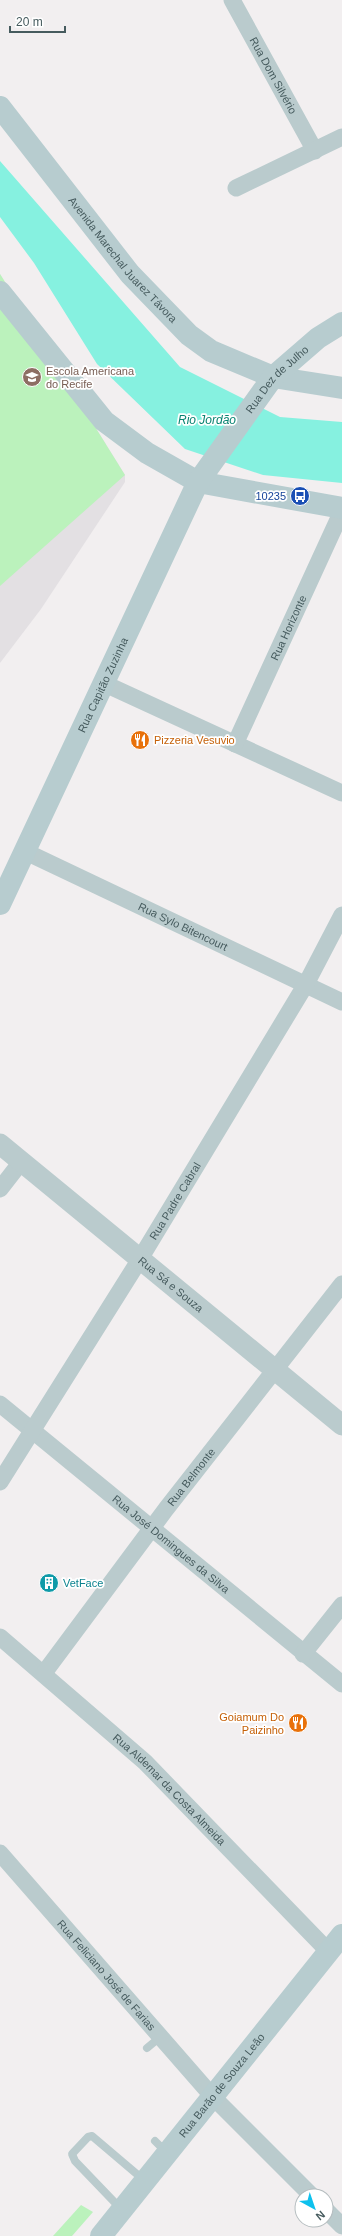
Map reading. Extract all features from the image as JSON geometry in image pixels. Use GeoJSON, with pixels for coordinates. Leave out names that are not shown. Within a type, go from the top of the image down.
{"type":"FeatureCollection","features":[{"type":"Feature","properties":{"kind":"main road","name":"Avenida Marechal Juarez Távora"},"geometry":{"type":"LineString","coordinates":[[0,107],[130,274],[188,335],[211,351],[268,384],[342,388]]}},
{"type":"Feature","properties":{"kind":"main road"},"geometry":{"type":"LineString","coordinates":[[0,292],[104,421],[147,453],[203,474],[342,510]]}},
{"type":"Feature","properties":{"kind":"main road","name":"Rua Dez de Julho"},"geometry":{"type":"LineString","coordinates":[[203,474],[268,384],[318,338],[342,323]]}},
{"type":"Feature","properties":{"kind":"main road","name":"Rua Capitão Zuzinha"},"geometry":{"type":"LineString","coordinates":[[0,904],[103,683],[203,474]]}},
{"type":"Feature","properties":{"kind":"main road","name":"Rua Barão de Souza Leão"},"geometry":{"type":"LineString","coordinates":[[101,2236],[146,2182],[162,2148],[213,2096],[335,1944]]}},
{"type":"Feature","properties":{"kind":"street","name":"Rua Dom Silvério"},"geometry":{"type":"LineString","coordinates":[[232,0],[315,151]]}},
{"type":"Feature","properties":{"kind":"street"},"geometry":{"type":"LineString","coordinates":[[236,188],[342,137]]}},
{"type":"Feature","properties":{"kind":"street","name":"Rua Horizonte"},"geometry":{"type":"LineString","coordinates":[[235,744],[342,510]]}},
{"type":"Feature","properties":{"kind":"street"},"geometry":{"type":"LineString","coordinates":[[103,683],[342,793]]}},
{"type":"Feature","properties":{"kind":"street","name":"Rua Sylo Bitencourt"},"geometry":{"type":"LineString","coordinates":[[24,851],[342,1002]]}},
{"type":"Feature","properties":{"kind":"street","name":"Rua Padre Cabral"},"geometry":{"type":"LineString","coordinates":[[0,1482],[33,1432],[140,1259],[306,984],[342,915]]}},
{"type":"Feature","properties":{"kind":"street","name":"Rua Sá e Souza"},"geometry":{"type":"LineString","coordinates":[[0,1144],[275,1368],[342,1425]]}},
{"type":"Feature","properties":{"kind":"street"},"geometry":{"type":"LineString","coordinates":[[0,1189],[21,1162]]}},
{"type":"Feature","properties":{"kind":"street","name":"Rua Belmonte"},"geometry":{"type":"LineString","coordinates":[[44,1673],[152,1527],[342,1284]]}},
{"type":"Feature","properties":{"kind":"street","name":"Rua José Domingues da Silva"},"geometry":{"type":"LineString","coordinates":[[0,1404],[152,1527],[303,1654],[342,1684]]}},
{"type":"Feature","properties":{"kind":"street"},"geometry":{"type":"LineString","coordinates":[[303,1654],[342,1605]]}},
{"type":"Feature","properties":{"kind":"street","name":"Rua Aldemar da Costa Almeida"},"geometry":{"type":"LineString","coordinates":[[0,1636],[145,1762],[335,1944]]}},
{"type":"Feature","properties":{"kind":"street","name":"Rua Feliciano José de Farias"},"geometry":{"type":"LineString","coordinates":[[0,1853],[153,2043],[213,2096],[304,2188]]}},
{"type":"Feature","properties":{"kind":"street"},"geometry":{"type":"LineString","coordinates":[[334,2218],[342,2226]]}},
{"type":"Feature","properties":{"kind":"lane"},"geometry":{"type":"LineString","coordinates":[[123,2210],[75,2161],[72,2154],[88,2137],[92,2136],[146,2182]]}},
{"type":"Feature","properties":{"kind":"shaded area","name":"Escola Americana do Recife"},"geometry":{"type":"Polygon","coordinates":[[[0,274],[125,475],[125,482],[41,609],[0,663],[0,274]]]}},
{"type":"Feature","properties":{"kind":"shaded area","name":"Escola Americana do Recife"},"geometry":{"type":"Polygon","coordinates":[[[0,274],[125,475],[0,586],[0,274]]]}},
{"type":"Feature","properties":{"kind":"shaded area"},"geometry":{"type":"Polygon","coordinates":[[[81,2205],[93,2212],[72,2236],[53,2236],[81,2205]]]}},
{"type":"Feature","properties":{"kind":"water","name":"Rio Jordão"},"geometry":{"type":"Polygon","coordinates":[[[0,161],[180,367],[280,417],[342,422],[342,483],[263,475],[185,449],[97,364],[34,263],[0,217],[0,161]]]}},
{"type":"Feature","properties":{"kind":"place","name":"Escola Americana do Recife"},"geometry":{"type":"Point","coordinates":[32,377]}},
{"type":"Feature","properties":{"kind":"place","name":"10235"},"geometry":{"type":"Point","coordinates":[300,496]}},
{"type":"Feature","properties":{"kind":"place","name":"Pizzeria Vesuvio"},"geometry":{"type":"Point","coordinates":[140,740]}},
{"type":"Feature","properties":{"kind":"place","name":"VetFace"},"geometry":{"type":"Point","coordinates":[49,1583]}},
{"type":"Feature","properties":{"kind":"place","name":"Goiamum Do Paizinho"},"geometry":{"type":"Point","coordinates":[298,1723]}}]}
